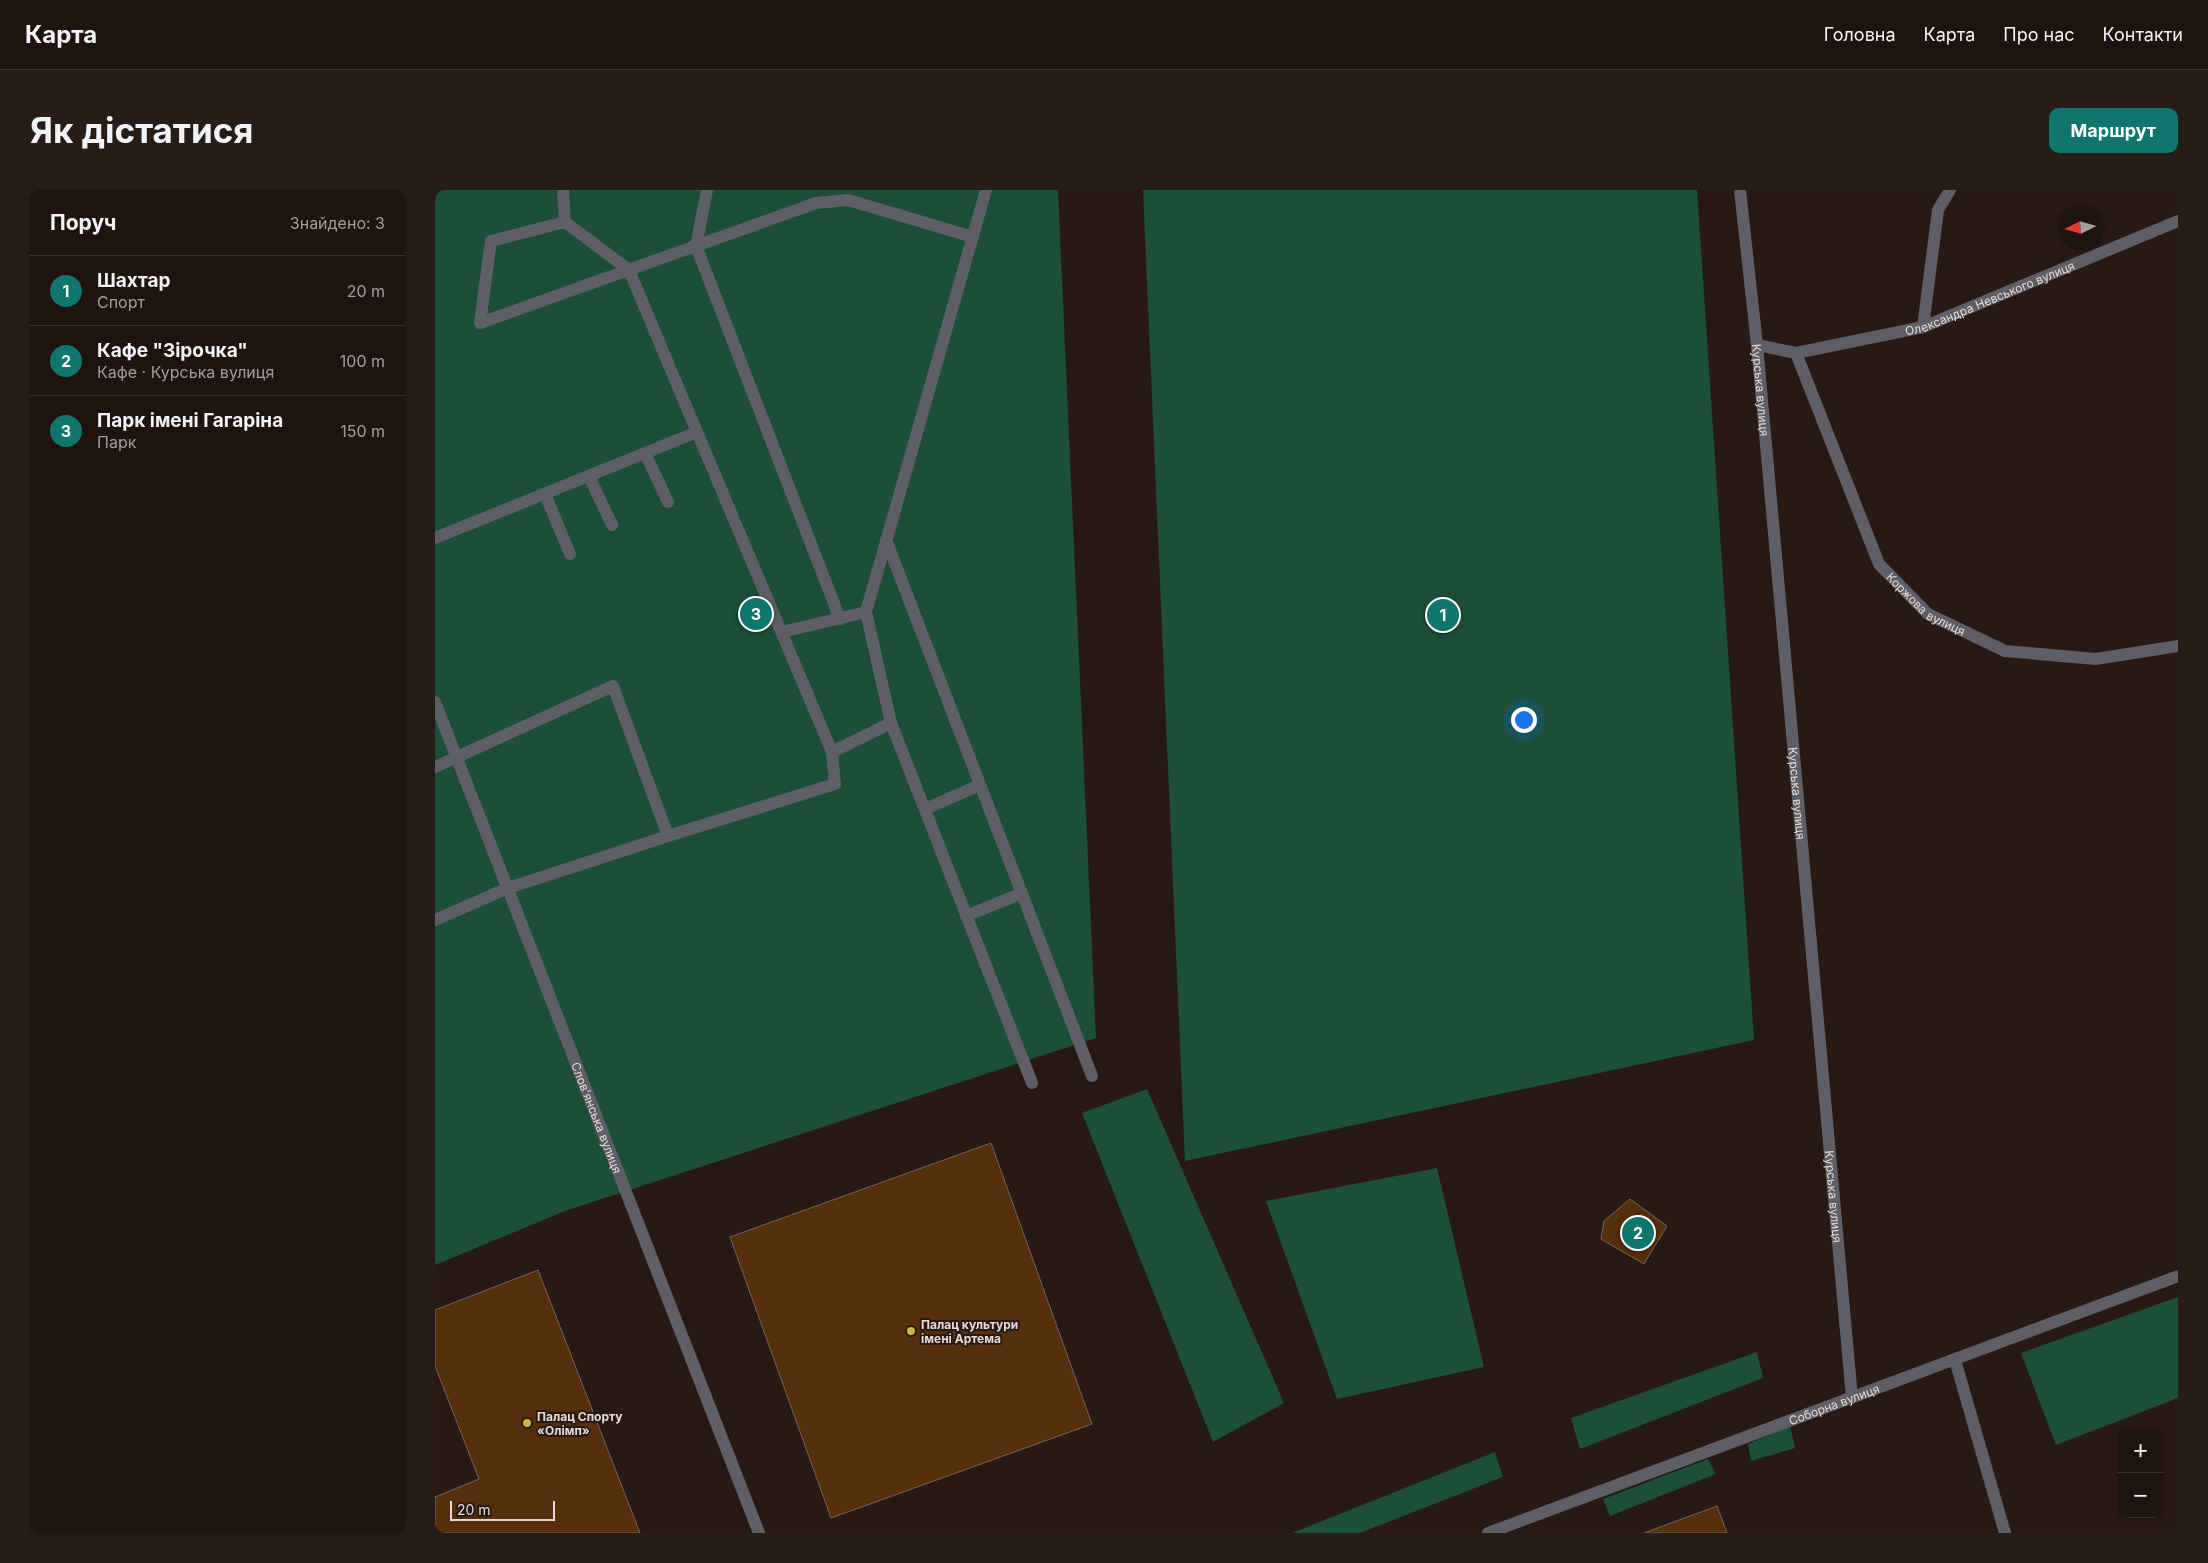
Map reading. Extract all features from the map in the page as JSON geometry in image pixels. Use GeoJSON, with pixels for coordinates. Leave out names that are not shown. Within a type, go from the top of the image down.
{"type":"FeatureCollection","features":[{"type":"Feature","properties":{"kind":"street"},"geometry":{"type":"LineString","coordinates":[[435,920],[508,888],[835,784],[832,752],[629,270],[565,222],[563,190]]}},
{"type":"Feature","properties":{"kind":"street"},"geometry":{"type":"LineString","coordinates":[[707,190],[695,246],[840,618]]}},
{"type":"Feature","properties":{"kind":"street"},"geometry":{"type":"LineString","coordinates":[[986,190],[866,612],[891,723],[1032,1083]]}},
{"type":"Feature","properties":{"kind":"street","name":"Курська вулиця"},"geometry":{"type":"LineString","coordinates":[[1740,190],[1757,344],[1852,1398]]}},
{"type":"Feature","properties":{"kind":"street"},"geometry":{"type":"LineString","coordinates":[[1923,327],[1938,210],[1950,190]]}},
{"type":"Feature","properties":{"kind":"street"},"geometry":{"type":"LineString","coordinates":[[565,222],[491,241],[480,323],[816,203],[848,200],[973,237]]}},
{"type":"Feature","properties":{"kind":"street","name":"Олександра Невського вулиця"},"geometry":{"type":"LineString","coordinates":[[1796,353],[1923,327],[2178,221]]}},
{"type":"Feature","properties":{"kind":"street"},"geometry":{"type":"LineString","coordinates":[[1757,344],[1796,353]]}},
{"type":"Feature","properties":{"kind":"street","name":"Коржова вулиця"},"geometry":{"type":"LineString","coordinates":[[1796,353],[1879,564],[1928,614],[2005,652],[2096,659],[2178,646]]}},
{"type":"Feature","properties":{"kind":"street"},"geometry":{"type":"LineString","coordinates":[[435,538],[697,432]]}},
{"type":"Feature","properties":{"kind":"street"},"geometry":{"type":"LineString","coordinates":[[645,453],[668,502]]}},
{"type":"Feature","properties":{"kind":"street"},"geometry":{"type":"LineString","coordinates":[[589,476],[612,526]]}},
{"type":"Feature","properties":{"kind":"street"},"geometry":{"type":"LineString","coordinates":[[545,494],[570,554]]}},
{"type":"Feature","properties":{"kind":"street"},"geometry":{"type":"LineString","coordinates":[[886,540],[1092,1076]]}},
{"type":"Feature","properties":{"kind":"street"},"geometry":{"type":"LineString","coordinates":[[782,632],[866,612]]}},
{"type":"Feature","properties":{"kind":"street"},"geometry":{"type":"LineString","coordinates":[[435,767],[613,686],[668,836]]}},
{"type":"Feature","properties":{"kind":"street","name":"Слов'янська вулиця"},"geometry":{"type":"LineString","coordinates":[[435,702],[759,1533]]}},
{"type":"Feature","properties":{"kind":"street"},"geometry":{"type":"LineString","coordinates":[[832,752],[891,723]]}},
{"type":"Feature","properties":{"kind":"street"},"geometry":{"type":"LineString","coordinates":[[925,809],[980,785]]}},
{"type":"Feature","properties":{"kind":"street"},"geometry":{"type":"LineString","coordinates":[[966,916],[1022,893]]}},
{"type":"Feature","properties":{"kind":"street","name":"Соборна вулиця"},"geometry":{"type":"LineString","coordinates":[[1488,1533],[2178,1276]]}},
{"type":"Feature","properties":{"kind":"street"},"geometry":{"type":"LineString","coordinates":[[1955,1360],[2005,1533]]}},
{"type":"Feature","properties":{"kind":"green space"},"geometry":{"type":"Polygon","coordinates":[[[435,190],[1058,190],[1096,1038],[565,1211],[435,1265],[435,190]]]}},
{"type":"Feature","properties":{"kind":"green space"},"geometry":{"type":"Polygon","coordinates":[[[1143,190],[1697,190],[1754,1040],[1185,1161],[1143,190]]]}},
{"type":"Feature","properties":{"kind":"green space"},"geometry":{"type":"Polygon","coordinates":[[[1147,1089],[1284,1403],[1213,1442],[1082,1113],[1147,1089]]]}},
{"type":"Feature","properties":{"kind":"green space"},"geometry":{"type":"Polygon","coordinates":[[[1437,1168],[1484,1367],[1337,1399],[1266,1201],[1437,1168]]]}},
{"type":"Feature","properties":{"kind":"green space"},"geometry":{"type":"Polygon","coordinates":[[[2178,1297],[2178,1398],[2056,1445],[2021,1353],[2178,1297]]]}},
{"type":"Feature","properties":{"kind":"green space"},"geometry":{"type":"Polygon","coordinates":[[[1757,1352],[1763,1378],[1580,1449],[1571,1418],[1757,1352]]]}},
{"type":"Feature","properties":{"kind":"green space"},"geometry":{"type":"Polygon","coordinates":[[[1790,1426],[1795,1448],[1751,1461],[1748,1444],[1790,1426]]]}},
{"type":"Feature","properties":{"kind":"green space"},"geometry":{"type":"Polygon","coordinates":[[[1495,1452],[1503,1477],[1360,1533],[1292,1533],[1495,1452]]]}},
{"type":"Feature","properties":{"kind":"green space"},"geometry":{"type":"Polygon","coordinates":[[[1708,1459],[1716,1474],[1610,1516],[1603,1499],[1708,1459]]]}},
{"type":"Feature","properties":{"kind":"building","name":"Палац культури імені Артема"},"geometry":{"type":"Polygon","coordinates":[[[991,1143],[1092,1424],[831,1518],[730,1237],[991,1143]]]}},
{"type":"Feature","properties":{"kind":"building"},"geometry":{"type":"Polygon","coordinates":[[[1630,1199],[1667,1226],[1644,1264],[1601,1239],[1604,1221],[1630,1199]]]}},
{"type":"Feature","properties":{"kind":"building","name":"Палац Спорту «Олімп»"},"geometry":{"type":"Polygon","coordinates":[[[538,1270],[640,1533],[435,1533],[435,1497],[479,1479],[435,1366],[435,1310],[538,1270]]]}},
{"type":"Feature","properties":{"kind":"building"},"geometry":{"type":"Polygon","coordinates":[[[1717,1506],[1727,1533],[1644,1533],[1717,1506]]]}},
{"type":"Feature","properties":{"kind":"place","name":"Парк імені Гагаріна"},"geometry":{"type":"Point","coordinates":[756,614]}},
{"type":"Feature","properties":{"kind":"place","name":"Шахтар"},"geometry":{"type":"Point","coordinates":[1443,615]}},
{"type":"Feature","properties":{"kind":"place","name":"Кафе \"Зірочка\""},"geometry":{"type":"Point","coordinates":[1638,1233]}},
{"type":"Feature","properties":{"kind":"place","name":"Палац культури імені Артема"},"geometry":{"type":"Point","coordinates":[911,1331]}},
{"type":"Feature","properties":{"kind":"place","name":"Палац Спорту «Олімп»"},"geometry":{"type":"Point","coordinates":[527,1423]}}]}
